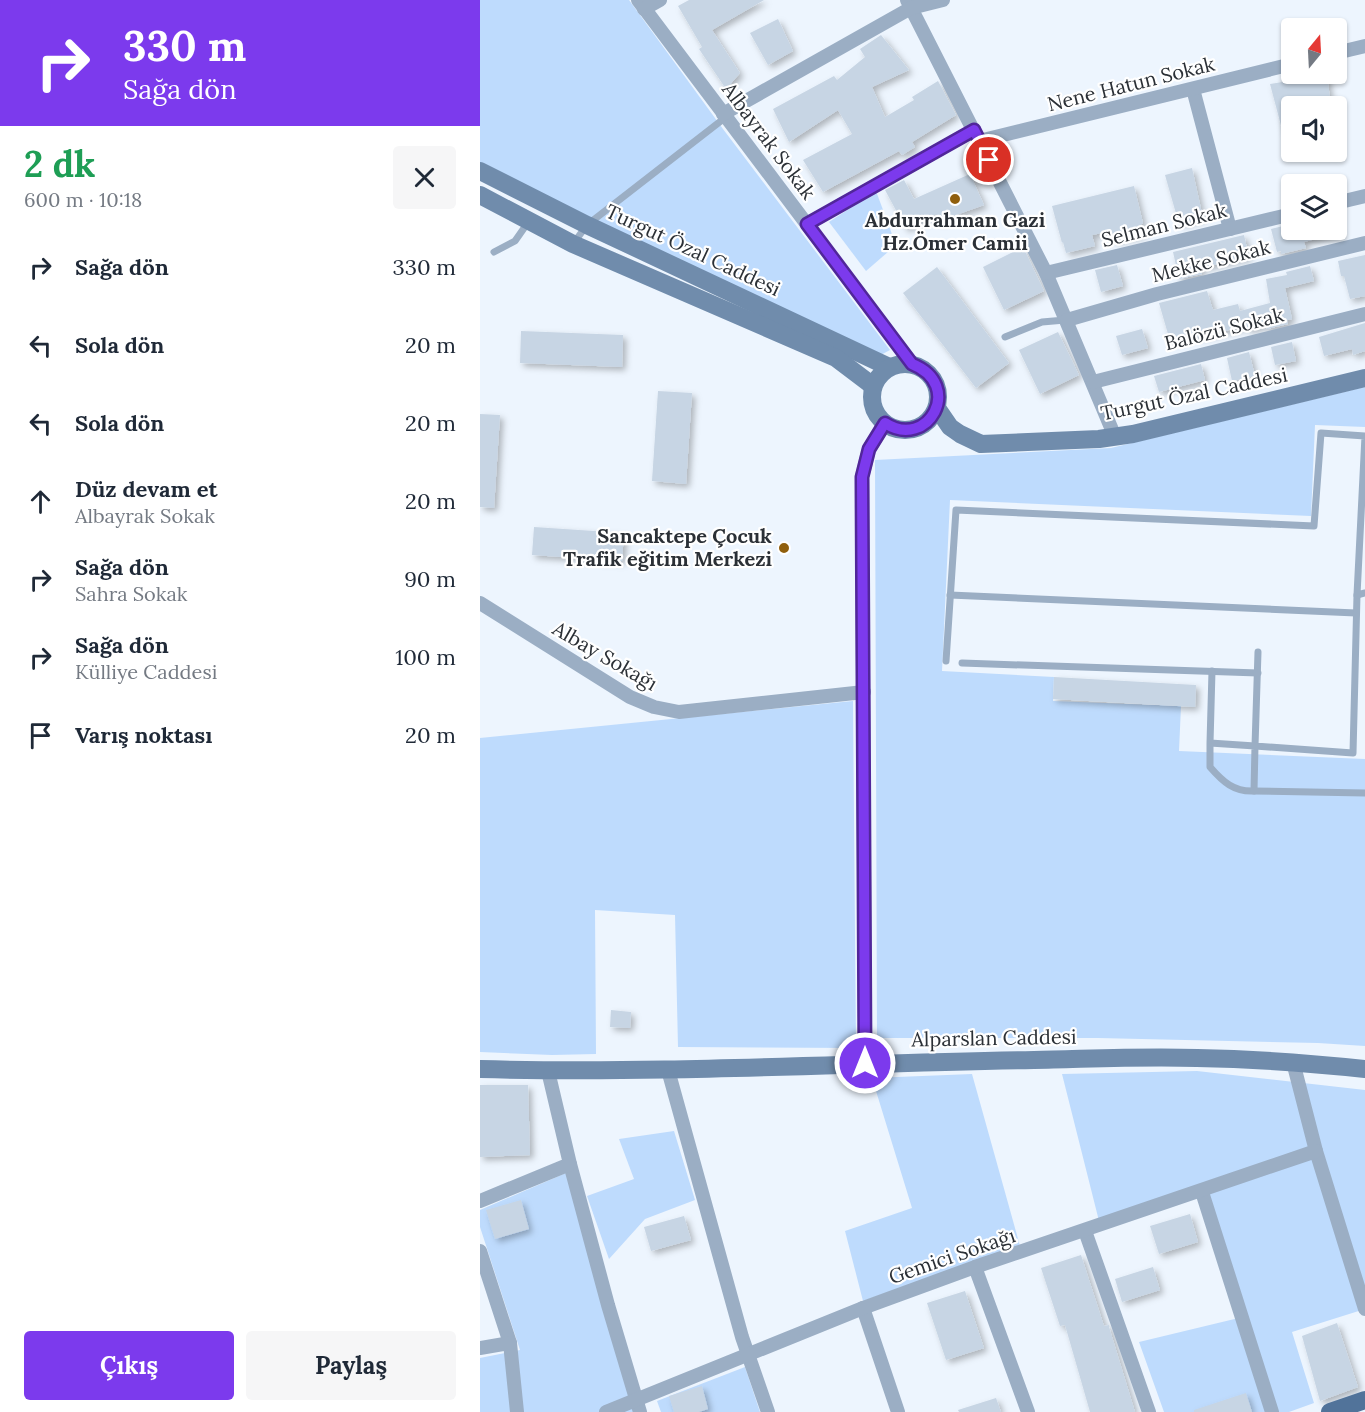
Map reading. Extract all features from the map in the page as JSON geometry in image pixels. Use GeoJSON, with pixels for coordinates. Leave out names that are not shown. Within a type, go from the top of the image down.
{"type":"FeatureCollection","features":[{"type":"Feature","properties":{"kind":"main road"},"geometry":{"type":"LineString","coordinates":[[1330,1412],[1365,1400]]}},
{"type":"Feature","properties":{"kind":"street"},"geometry":{"type":"LineString","coordinates":[[641,4],[660,0]]}},
{"type":"Feature","properties":{"kind":"street"},"geometry":{"type":"LineString","coordinates":[[725,115],[909,4],[943,0]]}},
{"type":"Feature","properties":{"kind":"street","name":"Albayrak Sokak"},"geometry":{"type":"LineString","coordinates":[[641,4],[912,364]]}},
{"type":"Feature","properties":{"kind":"street"},"geometry":{"type":"LineString","coordinates":[[909,4],[1046,273],[1115,437]]}},
{"type":"Feature","properties":{"kind":"street"},"geometry":{"type":"LineString","coordinates":[[1347,50],[1365,46]]}},
{"type":"Feature","properties":{"kind":"street","name":"Nene Hatun Sokak"},"geometry":{"type":"LineString","coordinates":[[807,224],[976,135],[1281,67]]}},
{"type":"Feature","properties":{"kind":"street"},"geometry":{"type":"LineString","coordinates":[[1193,88],[1230,229]]}},
{"type":"Feature","properties":{"kind":"street","name":"Turgut Özal Caddesi"},"geometry":{"type":"LineString","coordinates":[[480,171],[587,225],[889,367]]}},
{"type":"Feature","properties":{"kind":"street","name":"Turgut Özal Caddesi"},"geometry":{"type":"LineString","coordinates":[[480,195],[573,244],[836,358],[873,386]]}},
{"type":"Feature","properties":{"kind":"street"},"geometry":{"type":"LineString","coordinates":[[1347,200],[1365,196]]}},
{"type":"Feature","properties":{"kind":"street","name":"Selman Sokak"},"geometry":{"type":"LineString","coordinates":[[1046,273],[1281,217]]}},
{"type":"Feature","properties":{"kind":"street","name":"Mekke Sokak"},"geometry":{"type":"LineString","coordinates":[[1067,320],[1157,294],[1365,243]]}},
{"type":"Feature","properties":{"kind":"street","name":"Balözü Sokak"},"geometry":{"type":"LineString","coordinates":[[1093,382],[1365,314]]}},
{"type":"Feature","properties":{"kind":"street"},"geometry":{"type":"LineString","coordinates":[[900,363],[912,364],[931,375],[937,385],[939,397],[937,408],[931,418],[922,426],[902,430],[885,423],[876,413],[872,403],[873,386],[881,373],[889,367],[900,363]]}},
{"type":"Feature","properties":{"kind":"street","name":"Turgut Özal Caddesi"},"geometry":{"type":"LineString","coordinates":[[937,408],[950,427],[981,444],[1115,437],[1365,378]]}},
{"type":"Feature","properties":{"kind":"street"},"geometry":{"type":"LineString","coordinates":[[865,1063],[862,477],[869,449],[885,423]]}},
{"type":"Feature","properties":{"kind":"street","name":"Albay Sokağı"},"geometry":{"type":"LineString","coordinates":[[480,603],[630,697],[654,707],[679,712],[864,692]]}},
{"type":"Feature","properties":{"kind":"street","name":"Alparslan Caddesi"},"geometry":{"type":"LineString","coordinates":[[480,1069],[668,1070],[865,1063],[1195,1058],[1293,1062],[1365,1069]]}},
{"type":"Feature","properties":{"kind":"street"},"geometry":{"type":"LineString","coordinates":[[1293,1062],[1316,1151],[1365,1309]]}},
{"type":"Feature","properties":{"kind":"street"},"geometry":{"type":"LineString","coordinates":[[668,1070],[748,1356],[768,1412]]}},
{"type":"Feature","properties":{"kind":"street"},"geometry":{"type":"LineString","coordinates":[[548,1071],[570,1164],[638,1406]]}},
{"type":"Feature","properties":{"kind":"street","name":"Gemici Sokağı"},"geometry":{"type":"LineString","coordinates":[[606,1412],[638,1406],[748,1356],[863,1308],[975,1267],[1202,1192],[1316,1151]]}},
{"type":"Feature","properties":{"kind":"street"},"geometry":{"type":"LineString","coordinates":[[480,1201],[570,1164]]}},
{"type":"Feature","properties":{"kind":"street"},"geometry":{"type":"LineString","coordinates":[[1202,1192],[1272,1412]]}},
{"type":"Feature","properties":{"kind":"street"},"geometry":{"type":"LineString","coordinates":[[1085,1231],[1149,1412]]}},
{"type":"Feature","properties":{"kind":"street"},"geometry":{"type":"LineString","coordinates":[[480,1251],[510,1343],[517,1412]]}},
{"type":"Feature","properties":{"kind":"street"},"geometry":{"type":"LineString","coordinates":[[975,1267],[1028,1412]]}},
{"type":"Feature","properties":{"kind":"street"},"geometry":{"type":"LineString","coordinates":[[863,1308],[898,1412]]}},
{"type":"Feature","properties":{"kind":"street"},"geometry":{"type":"LineString","coordinates":[[480,1348],[510,1343]]}},
{"type":"Feature","properties":{"kind":"lane"},"geometry":{"type":"LineString","coordinates":[[573,244],[587,225],[725,115]]}},
{"type":"Feature","properties":{"kind":"lane"},"geometry":{"type":"LineString","coordinates":[[494,252],[514,241],[530,221]]}},
{"type":"Feature","properties":{"kind":"lane"},"geometry":{"type":"LineString","coordinates":[[1005,337],[1042,322],[1067,320]]}},
{"type":"Feature","properties":{"kind":"lane"},"geometry":{"type":"LineString","coordinates":[[946,661],[956,510],[1314,526],[1321,433],[1365,436],[1361,594],[1356,613],[1353,753],[1210,743]]}},
{"type":"Feature","properties":{"kind":"lane"},"geometry":{"type":"LineString","coordinates":[[950,595],[1356,613]]}},
{"type":"Feature","properties":{"kind":"lane"},"geometry":{"type":"LineString","coordinates":[[1254,791],[1258,652]]}},
{"type":"Feature","properties":{"kind":"lane"},"geometry":{"type":"LineString","coordinates":[[962,663],[1257,673]]}},
{"type":"Feature","properties":{"kind":"lane"},"geometry":{"type":"LineString","coordinates":[[1212,671],[1210,767],[1223,782],[1241,791],[1365,793]]}},
{"type":"Feature","properties":{"kind":"shaded area"},"geometry":{"type":"Polygon","coordinates":[[[480,0],[629,0],[890,350],[877,357],[480,164],[480,0]]]}},
{"type":"Feature","properties":{"kind":"shaded area"},"geometry":{"type":"Polygon","coordinates":[[[876,191],[896,245],[866,271],[829,222],[876,191]]]}},
{"type":"Feature","properties":{"kind":"shaded area"},"geometry":{"type":"Polygon","coordinates":[[[1365,387],[1365,427],[1315,425],[1311,516],[950,500],[942,671],[1054,677],[1053,701],[1181,706],[1179,751],[1365,759],[1365,1046],[1098,1038],[877,1038],[875,460],[1111,448],[1365,387]]]}},
{"type":"Feature","properties":{"kind":"shaded area"},"geometry":{"type":"Polygon","coordinates":[[[853,701],[856,1048],[678,1047],[675,915],[595,910],[596,1054],[480,1052],[480,738],[853,701]]]}},
{"type":"Feature","properties":{"kind":"shaded area"},"geometry":{"type":"Polygon","coordinates":[[[1197,1071],[1365,1090],[1365,1309],[1292,1332],[1314,1403],[1289,1412],[1164,1412],[1139,1342],[1247,1316],[1204,1184],[1099,1221],[1062,1074],[1197,1071]]]}},
{"type":"Feature","properties":{"kind":"shaded area"},"geometry":{"type":"Polygon","coordinates":[[[972,1074],[1020,1246],[863,1301],[845,1231],[912,1208],[872,1078],[972,1074]]]}},
{"type":"Feature","properties":{"kind":"shaded area"},"geometry":{"type":"Polygon","coordinates":[[[674,1131],[695,1200],[645,1219],[609,1259],[587,1196],[634,1179],[619,1139],[674,1131]]]}},
{"type":"Feature","properties":{"kind":"shaded area"},"geometry":{"type":"Polygon","coordinates":[[[566,1173],[638,1412],[480,1412],[480,1358],[520,1350],[480,1227],[480,1210],[566,1173]]]}},
{"type":"Feature","properties":{"kind":"shaded area"},"geometry":{"type":"Polygon","coordinates":[[[745,1367],[760,1412],[661,1412],[657,1401],[745,1367]]]}},
{"type":"Feature","properties":{"kind":"building"},"geometry":{"type":"Polygon","coordinates":[[[689,0],[764,0],[712,30],[740,73],[726,89],[699,49],[702,47],[678,6],[689,0]]]}},
{"type":"Feature","properties":{"kind":"building"},"geometry":{"type":"Polygon","coordinates":[[[778,19],[793,51],[768,65],[750,33],[778,19]]]}},
{"type":"Feature","properties":{"kind":"building"},"geometry":{"type":"Polygon","coordinates":[[[881,35],[909,70],[872,87],[885,117],[914,100],[912,97],[938,81],[956,115],[912,142],[915,147],[902,155],[899,151],[823,192],[803,160],[852,134],[838,110],[789,142],[773,109],[834,76],[837,80],[865,57],[860,49],[881,35]]]}},
{"type":"Feature","properties":{"kind":"building"},"geometry":{"type":"Polygon","coordinates":[[[1270,84],[1328,84],[1330,96],[1281,96],[1281,125],[1270,84]]]}},
{"type":"Feature","properties":{"kind":"building"},"geometry":{"type":"Polygon","coordinates":[[[1192,168],[1203,218],[1179,224],[1165,175],[1192,168]]]}},
{"type":"Feature","properties":{"kind":"building"},"geometry":{"type":"Polygon","coordinates":[[[970,174],[984,205],[939,221],[936,214],[906,229],[885,190],[904,180],[914,199],[970,174]]]}},
{"type":"Feature","properties":{"kind":"building"},"geometry":{"type":"Polygon","coordinates":[[[1134,186],[1143,223],[1141,224],[1143,234],[1114,241],[1112,231],[1092,235],[1095,246],[1066,253],[1052,206],[1134,186]]]}},
{"type":"Feature","properties":{"kind":"building"},"geometry":{"type":"Polygon","coordinates":[[[1281,226],[1281,240],[1312,240],[1304,242],[1306,248],[1281,254],[1281,251],[1277,252],[1271,229],[1281,226]]]}},
{"type":"Feature","properties":{"kind":"building"},"geometry":{"type":"Polygon","coordinates":[[[1244,235],[1249,257],[1200,268],[1202,274],[1179,279],[1173,252],[1244,235]]]}},
{"type":"Feature","properties":{"kind":"building"},"geometry":{"type":"Polygon","coordinates":[[[1023,247],[1044,291],[1004,310],[983,267],[1023,247]]]}},
{"type":"Feature","properties":{"kind":"building"},"geometry":{"type":"Polygon","coordinates":[[[1365,255],[1365,296],[1350,299],[1338,261],[1365,255]]]}},
{"type":"Feature","properties":{"kind":"building"},"geometry":{"type":"Polygon","coordinates":[[[1117,265],[1123,286],[1101,292],[1095,270],[1117,265]]]}},
{"type":"Feature","properties":{"kind":"building"},"geometry":{"type":"Polygon","coordinates":[[[1310,266],[1314,281],[1285,288],[1292,319],[1287,320],[1288,324],[1267,329],[1266,325],[1248,330],[1247,326],[1170,341],[1159,303],[1207,291],[1213,310],[1238,304],[1240,311],[1270,303],[1266,279],[1287,275],[1286,272],[1310,266]]]}},
{"type":"Feature","properties":{"kind":"building"},"geometry":{"type":"Polygon","coordinates":[[[937,267],[1009,363],[976,388],[903,293],[937,267]]]}},
{"type":"Feature","properties":{"kind":"building"},"geometry":{"type":"Polygon","coordinates":[[[1365,323],[1365,351],[1353,355],[1352,349],[1324,356],[1319,337],[1365,323]]]}},
{"type":"Feature","properties":{"kind":"building"},"geometry":{"type":"Polygon","coordinates":[[[1142,329],[1148,348],[1122,355],[1116,336],[1142,329]]]}},
{"type":"Feature","properties":{"kind":"building"},"geometry":{"type":"Polygon","coordinates":[[[521,331],[623,335],[622,367],[520,363],[521,331]]]}},
{"type":"Feature","properties":{"kind":"building"},"geometry":{"type":"Polygon","coordinates":[[[1058,332],[1079,375],[1040,394],[1019,350],[1058,332]]]}},
{"type":"Feature","properties":{"kind":"building"},"geometry":{"type":"Polygon","coordinates":[[[1292,342],[1296,361],[1275,365],[1271,347],[1292,342]]]}},
{"type":"Feature","properties":{"kind":"building"},"geometry":{"type":"Polygon","coordinates":[[[1249,352],[1255,376],[1232,381],[1227,358],[1249,352]]]}},
{"type":"Feature","properties":{"kind":"building"},"geometry":{"type":"Polygon","coordinates":[[[1201,364],[1205,380],[1159,392],[1154,376],[1201,364]]]}},
{"type":"Feature","properties":{"kind":"building"},"geometry":{"type":"Polygon","coordinates":[[[658,391],[692,393],[686,484],[652,481],[658,391]]]}},
{"type":"Feature","properties":{"kind":"building"},"geometry":{"type":"Polygon","coordinates":[[[480,414],[500,415],[494,508],[480,507],[480,414]]]}},
{"type":"Feature","properties":{"kind":"building"},"geometry":{"type":"Polygon","coordinates":[[[534,527],[624,533],[622,561],[532,555],[534,527]]]}},
{"type":"Feature","properties":{"kind":"building"},"geometry":{"type":"Polygon","coordinates":[[[1054,677],[1196,685],[1195,707],[1053,699],[1054,677]]]}},
{"type":"Feature","properties":{"kind":"building"},"geometry":{"type":"Polygon","coordinates":[[[611,1010],[631,1012],[630,1028],[610,1027],[611,1010]]]}},
{"type":"Feature","properties":{"kind":"building"},"geometry":{"type":"Polygon","coordinates":[[[480,1085],[528,1085],[530,1155],[480,1157],[480,1085]]]}},
{"type":"Feature","properties":{"kind":"building"},"geometry":{"type":"Polygon","coordinates":[[[521,1200],[529,1229],[495,1239],[486,1210],[521,1200]]]}},
{"type":"Feature","properties":{"kind":"building"},"geometry":{"type":"Polygon","coordinates":[[[1190,1214],[1198,1242],[1159,1254],[1150,1226],[1190,1214]]]}},
{"type":"Feature","properties":{"kind":"building"},"geometry":{"type":"Polygon","coordinates":[[[684,1216],[691,1240],[651,1251],[644,1227],[684,1216]]]}},
{"type":"Feature","properties":{"kind":"building"},"geometry":{"type":"Polygon","coordinates":[[[1081,1255],[1104,1326],[1109,1325],[1135,1412],[1090,1412],[1065,1325],[1060,1326],[1041,1268],[1081,1255]]]}},
{"type":"Feature","properties":{"kind":"building"},"geometry":{"type":"Polygon","coordinates":[[[1153,1267],[1160,1290],[1122,1302],[1115,1279],[1153,1267]]]}},
{"type":"Feature","properties":{"kind":"building"},"geometry":{"type":"Polygon","coordinates":[[[965,1291],[984,1348],[946,1360],[927,1303],[965,1291]]]}},
{"type":"Feature","properties":{"kind":"building"},"geometry":{"type":"Polygon","coordinates":[[[1337,1323],[1358,1387],[1320,1401],[1302,1336],[1337,1323]]]}},
{"type":"Feature","properties":{"kind":"building"},"geometry":{"type":"Polygon","coordinates":[[[702,1386],[708,1409],[699,1412],[674,1412],[669,1396],[702,1386]]]}},
{"type":"Feature","properties":{"kind":"building"},"geometry":{"type":"Polygon","coordinates":[[[1246,1393],[1252,1412],[1194,1412],[1194,1410],[1246,1393]]]}},
{"type":"Feature","properties":{"kind":"building"},"geometry":{"type":"Polygon","coordinates":[[[996,1398],[1001,1412],[959,1412],[958,1410],[996,1398]]]}},
{"type":"Feature","properties":{"kind":"place","name":"Abdurrahman Gazi Hz.Ömer Camii"},"geometry":{"type":"Point","coordinates":[955,199]}},
{"type":"Feature","properties":{"kind":"place","name":"Sancaktepe Çocuk Trafik eğitim Merkezi"},"geometry":{"type":"Point","coordinates":[784,548]}},
{"type":"Feature","properties":{"kind":"route"},"geometry":{"type":"LineString","coordinates":[[865,1063],[862,477],[869,449],[885,423],[902,430],[922,426],[937,408],[939,397],[937,385],[931,375],[912,364],[807,224],[974,130],[989,160]]}}]}
